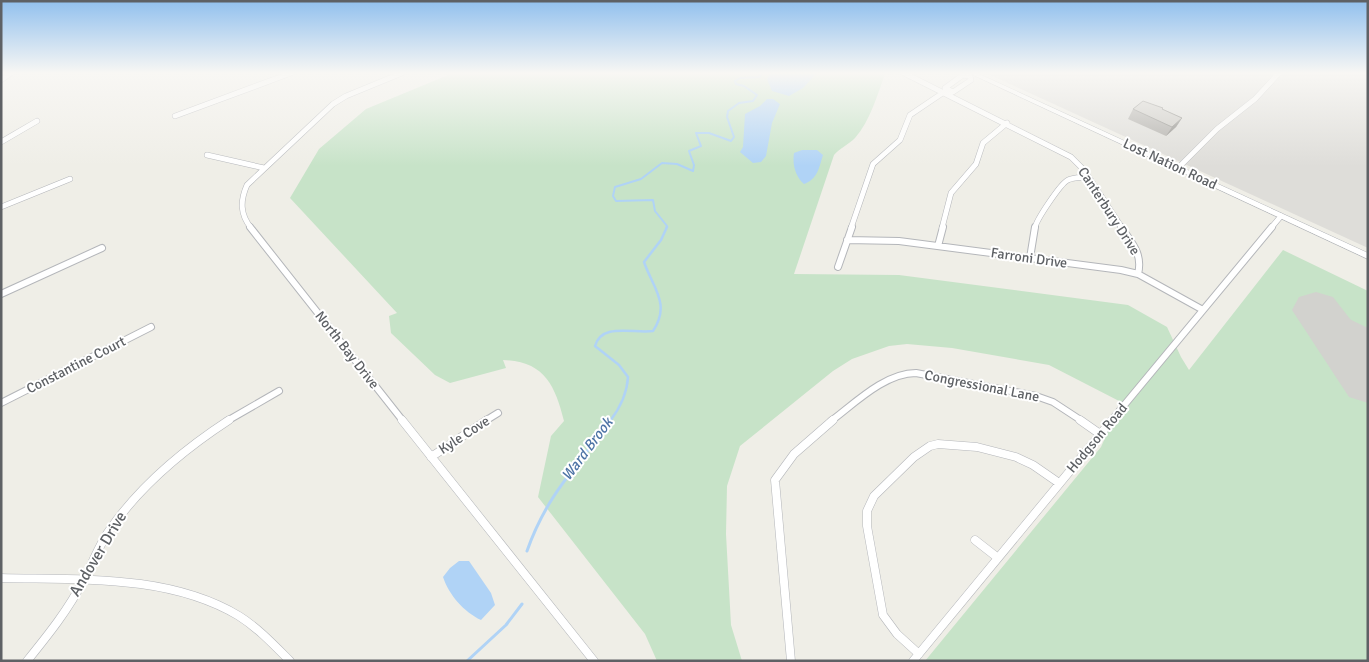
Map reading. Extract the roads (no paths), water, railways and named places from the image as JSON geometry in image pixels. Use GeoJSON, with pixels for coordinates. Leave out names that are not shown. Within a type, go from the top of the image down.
{"type":"FeatureCollection","features":[{"type":"Feature","properties":{"kind":"street"},"geometry":{"type":"LineString","coordinates":[[176,116],[208,104]]}},
{"type":"Feature","properties":{"kind":"street","name":"North Bay Drive"},"geometry":{"type":"LineString","coordinates":[[335,104],[247,185],[241,202],[241,212],[431,457],[594,661]]}},
{"type":"Feature","properties":{"kind":"street"},"geometry":{"type":"LineString","coordinates":[[838,267],[873,164],[900,140],[910,116],[927,104]]}},
{"type":"Feature","properties":{"kind":"street","name":"Canterbury Drive"},"geometry":{"type":"LineString","coordinates":[[970,104],[1066,154],[1078,163],[1141,259],[1141,267],[1138,274]]}},
{"type":"Feature","properties":{"kind":"street","name":"Lost Nation Road"},"geometry":{"type":"LineString","coordinates":[[1038,104],[1368,256]]}},
{"type":"Feature","properties":{"kind":"street"},"geometry":{"type":"LineString","coordinates":[[1178,168],[1217,130],[1249,104]]}},
{"type":"Feature","properties":{"kind":"street"},"geometry":{"type":"LineString","coordinates":[[1,142],[37,121]]}},
{"type":"Feature","properties":{"kind":"street"},"geometry":{"type":"LineString","coordinates":[[938,246],[950,193],[976,164],[983,143],[987,138],[1007,123]]}},
{"type":"Feature","properties":{"kind":"street"},"geometry":{"type":"LineString","coordinates":[[207,155],[264,168]]}},
{"type":"Feature","properties":{"kind":"street"},"geometry":{"type":"LineString","coordinates":[[1030,258],[1036,221],[1049,205],[1060,185],[1069,179],[1088,176]]}},
{"type":"Feature","properties":{"kind":"street"},"geometry":{"type":"LineString","coordinates":[[1,207],[70,179]]}},
{"type":"Feature","properties":{"kind":"street","name":"Hodgson Road"},"geometry":{"type":"LineString","coordinates":[[916,657],[1281,216]]}},
{"type":"Feature","properties":{"kind":"street","name":"Farroni Drive"},"geometry":{"type":"LineString","coordinates":[[847,240],[892,241],[938,246],[1121,270],[1138,274],[1203,310]]}},
{"type":"Feature","properties":{"kind":"street"},"geometry":{"type":"LineString","coordinates":[[1,294],[102,248]]}},
{"type":"Feature","properties":{"kind":"street","name":"Constantine Court"},"geometry":{"type":"LineString","coordinates":[[1,403],[150,327]]}},
{"type":"Feature","properties":{"kind":"street","name":"Congressional Lane"},"geometry":{"type":"LineString","coordinates":[[791,661],[775,480],[784,464],[848,409],[897,376],[916,373],[1036,396],[1053,402],[1100,434]]}},
{"type":"Feature","properties":{"kind":"street","name":"Andover Drive"},"geometry":{"type":"LineString","coordinates":[[27,661],[83,580],[110,530],[154,478],[183,450],[208,432],[279,391]]}},
{"type":"Feature","properties":{"kind":"street","name":"Kyle Cove"},"geometry":{"type":"LineString","coordinates":[[431,457],[498,413]]}},
{"type":"Feature","properties":{"kind":"street"},"geometry":{"type":"LineString","coordinates":[[916,657],[883,615],[865,512],[870,502],[913,459],[930,447],[945,443],[1017,457],[1032,464],[1060,483]]}},
{"type":"Feature","properties":{"kind":"street"},"geometry":{"type":"LineString","coordinates":[[976,540],[998,558]]}},
{"type":"Feature","properties":{"kind":"street"},"geometry":{"type":"LineString","coordinates":[[1,578],[83,580],[156,588],[211,603],[250,624],[273,643],[290,661]]}},
{"type":"Feature","properties":{"kind":"water"},"geometry":{"type":"Polygon","coordinates":[[[762,104],[780,104],[772,123],[766,156],[761,162],[753,163],[740,152],[743,147],[745,114],[762,104]]]}},
{"type":"Feature","properties":{"kind":"water"},"geometry":{"type":"Polygon","coordinates":[[[802,150],[817,150],[823,155],[815,176],[804,184],[794,166],[794,153],[802,150]]]}},
{"type":"Feature","properties":{"kind":"water"},"geometry":{"type":"Polygon","coordinates":[[[459,561],[469,561],[491,593],[495,605],[481,620],[458,602],[449,590],[443,577],[459,561]]]}},
{"type":"Feature","properties":{"kind":"waterway","name":"Ward Brook"},"geometry":{"type":"LineString","coordinates":[[666,228],[667,226],[655,211],[653,200],[616,201],[613,196],[615,187],[641,179],[662,163],[677,164],[693,171],[694,165],[689,151],[701,146],[696,133],[709,133],[731,141],[734,137],[727,117],[728,111],[738,104]]}},
{"type":"Feature","properties":{"kind":"waterway","name":"Ward Brook"},"geometry":{"type":"LineString","coordinates":[[610,421],[622,400],[628,377],[619,365],[595,346],[604,334],[611,331],[653,331],[660,312],[659,296],[644,262],[661,240],[667,227]]}},
{"type":"Feature","properties":{"kind":"waterway","name":"Ward Brook"},"geometry":{"type":"LineString","coordinates":[[527,551],[553,497],[611,420]]}},
{"type":"Feature","properties":{"kind":"waterway","name":"Ward Brook"},"geometry":{"type":"LineString","coordinates":[[467,661],[506,625],[522,604]]}}]}
